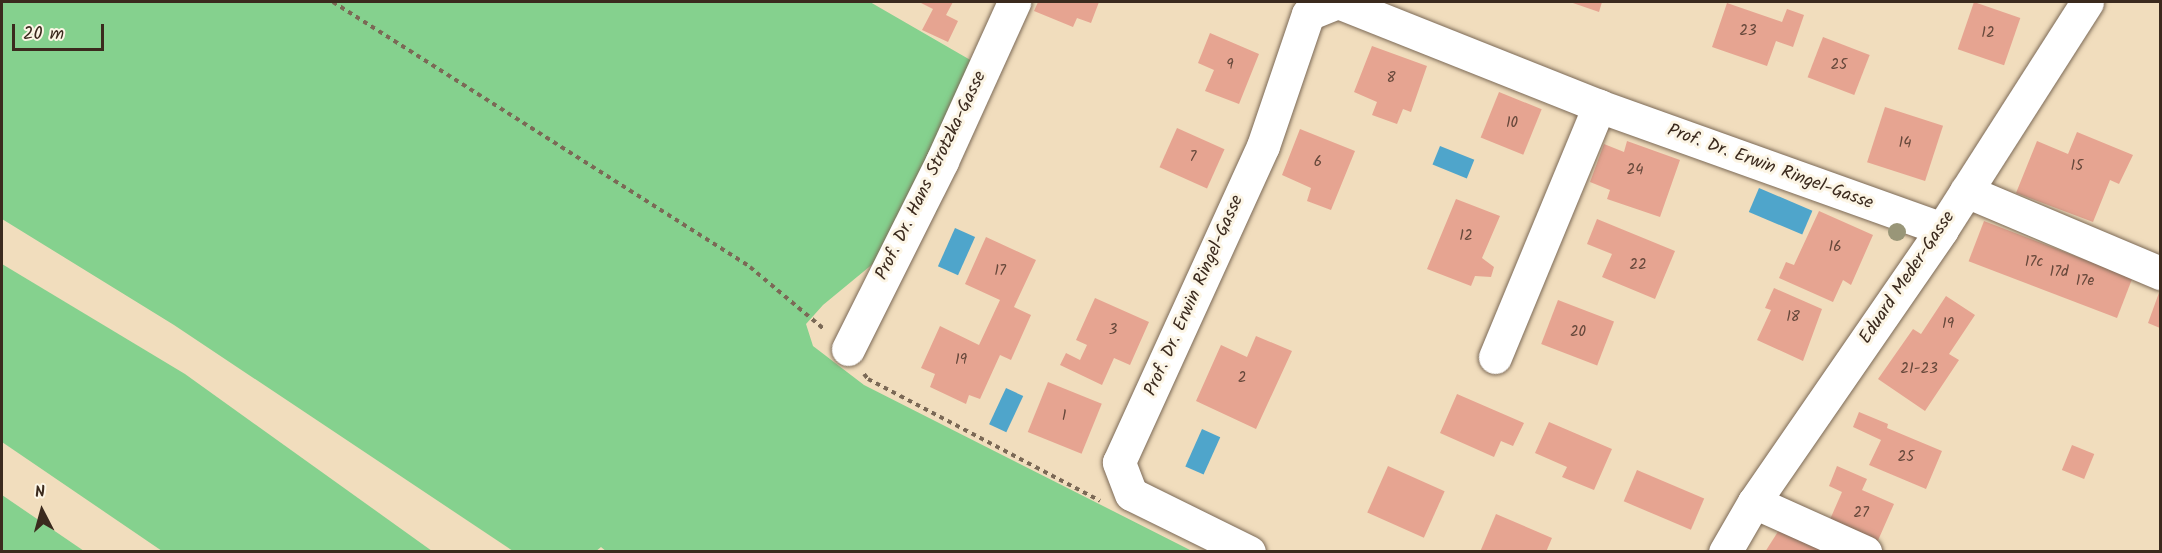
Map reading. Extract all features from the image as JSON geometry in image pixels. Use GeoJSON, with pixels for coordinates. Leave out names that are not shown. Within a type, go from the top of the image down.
{"type":"FeatureCollection","features":[{"type":"Feature","properties":{"kind":"street","name":"Prof. Dr. Hans Strotzka-Gasse"},"geometry":{"type":"LineString","coordinates":[[848,350],[942,161],[1014,2]]}},
{"type":"Feature","properties":{"kind":"street","name":"Prof. Dr. Erwin Ringel-Gasse"},"geometry":{"type":"LineString","coordinates":[[1237,550],[1131,494],[1119,462],[1263,146],[1308,14],[1338,2],[1599,106],[1942,229]]}},
{"type":"Feature","properties":{"kind":"street","name":"Eduard Meder-Gasse"},"geometry":{"type":"LineString","coordinates":[[1725,552],[1754,502],[1942,229],[2087,2]]}},
{"type":"Feature","properties":{"kind":"street"},"geometry":{"type":"LineString","coordinates":[[1495,357],[1599,106]]}},
{"type":"Feature","properties":{"kind":"street"},"geometry":{"type":"LineString","coordinates":[[1966,191],[2160,273]]}},
{"type":"Feature","properties":{"kind":"street"},"geometry":{"type":"LineString","coordinates":[[1754,502],[1865,552]]}},
{"type":"Feature","properties":{"kind":"path"},"geometry":{"type":"LineString","coordinates":[[333,2],[750,267],[848,350],[868,379],[1109,505]]}},
{"type":"Feature","properties":{"kind":"green space"},"geometry":{"type":"Polygon","coordinates":[[[2,2],[870,2],[979,65],[937,211],[823,305],[806,324],[813,346],[864,385],[1192,551],[607,552],[601,547],[595,552],[513,551],[174,325],[2,219],[2,2]]]}},
{"type":"Feature","properties":{"kind":"green space"},"geometry":{"type":"Polygon","coordinates":[[[2,264],[185,374],[432,551],[162,551],[2,442],[2,264]]]}},
{"type":"Feature","properties":{"kind":"green space"},"geometry":{"type":"Polygon","coordinates":[[[2,495],[84,551],[2,551],[2,495]]]}},
{"type":"Feature","properties":{"kind":"water"},"geometry":{"type":"Polygon","coordinates":[[[1440,146],[1474,160],[1467,178],[1433,165],[1440,146]]]}},
{"type":"Feature","properties":{"kind":"water"},"geometry":{"type":"Polygon","coordinates":[[[1759,188],[1812,211],[1802,235],[1749,212],[1759,188]]]}},
{"type":"Feature","properties":{"kind":"water"},"geometry":{"type":"Polygon","coordinates":[[[955,228],[975,237],[958,275],[938,266],[955,228]]]}},
{"type":"Feature","properties":{"kind":"water"},"geometry":{"type":"Polygon","coordinates":[[[1006,388],[1023,396],[1006,432],[989,424],[1006,388]]]}},
{"type":"Feature","properties":{"kind":"water"},"geometry":{"type":"Polygon","coordinates":[[[1202,429],[1220,437],[1204,475],[1185,466],[1202,429]]]}},
{"type":"Feature","properties":{"kind":"building"},"geometry":{"type":"Polygon","coordinates":[[[919,2],[953,2],[946,15],[958,21],[948,42],[922,30],[933,9],[919,2]]]}},
{"type":"Feature","properties":{"kind":"building"},"geometry":{"type":"Polygon","coordinates":[[[1038,2],[1099,2],[1091,23],[1077,18],[1073,27],[1034,11],[1038,2]]]}},
{"type":"Feature","properties":{"kind":"building"},"geometry":{"type":"Polygon","coordinates":[[[1570,2],[1602,2],[1599,12],[1570,2]]]}},
{"type":"Feature","properties":{"kind":"building"},"geometry":{"type":"Polygon","coordinates":[[[1974,2],[2020,18],[2004,65],[1958,49],[1974,2]]]}},
{"type":"Feature","properties":{"kind":"building"},"geometry":{"type":"Polygon","coordinates":[[[1727,3],[1782,22],[1787,9],[1804,15],[1793,47],[1776,41],[1767,66],[1712,47],[1727,3]]]}},
{"type":"Feature","properties":{"kind":"building"},"geometry":{"type":"Polygon","coordinates":[[[1210,33],[1259,54],[1239,104],[1205,91],[1214,70],[1198,63],[1210,33]]]}},
{"type":"Feature","properties":{"kind":"building"},"geometry":{"type":"Polygon","coordinates":[[[1823,37],[1870,55],[1854,95],[1808,77],[1823,37]]]}},
{"type":"Feature","properties":{"kind":"building"},"geometry":{"type":"Polygon","coordinates":[[[1372,46],[1427,66],[1411,112],[1403,109],[1397,124],[1372,115],[1377,102],[1354,92],[1372,46]]]}},
{"type":"Feature","properties":{"kind":"building"},"geometry":{"type":"Polygon","coordinates":[[[1499,92],[1542,109],[1523,155],[1481,137],[1499,92]]]}},
{"type":"Feature","properties":{"kind":"building"},"geometry":{"type":"Polygon","coordinates":[[[1885,107],[1943,126],[1925,181],[1867,162],[1885,107]]]}},
{"type":"Feature","properties":{"kind":"building"},"geometry":{"type":"Polygon","coordinates":[[[1177,128],[1225,149],[1207,188],[1160,167],[1177,128]]]}},
{"type":"Feature","properties":{"kind":"building"},"geometry":{"type":"Polygon","coordinates":[[[1300,129],[1355,151],[1331,210],[1307,201],[1311,188],[1282,175],[1300,129]]]}},
{"type":"Feature","properties":{"kind":"building"},"geometry":{"type":"Polygon","coordinates":[[[2077,132],[2133,155],[2119,184],[2110,180],[2093,222],[2016,193],[2037,141],[2068,154],[2077,132]]]}},
{"type":"Feature","properties":{"kind":"building"},"geometry":{"type":"Polygon","coordinates":[[[1627,141],[1680,160],[1660,217],[1607,199],[1610,190],[1590,182],[1604,144],[1624,152],[1627,141]]]}},
{"type":"Feature","properties":{"kind":"building"},"geometry":{"type":"Polygon","coordinates":[[[1456,199],[1500,216],[1482,258],[1494,267],[1491,277],[1475,276],[1471,286],[1427,269],[1456,199]]]}},
{"type":"Feature","properties":{"kind":"building"},"geometry":{"type":"Polygon","coordinates":[[[1819,211],[1873,235],[1851,285],[1843,280],[1833,302],[1779,278],[1786,262],[1794,265],[1819,211]]]}},
{"type":"Feature","properties":{"kind":"building"},"geometry":{"type":"Polygon","coordinates":[[[1597,219],[1675,251],[1655,299],[1602,277],[1612,254],[1587,244],[1597,219]]]}},
{"type":"Feature","properties":{"kind":"building"},"geometry":{"type":"Polygon","coordinates":[[[1984,221],[2132,278],[2117,318],[1969,261],[1984,221]]]}},
{"type":"Feature","properties":{"kind":"building"},"geometry":{"type":"Polygon","coordinates":[[[986,237],[1036,260],[1014,307],[1031,315],[1011,360],[1000,355],[980,399],[969,395],[966,404],[930,387],[935,374],[921,368],[940,326],[979,345],[1000,300],[965,284],[986,237]]]}},
{"type":"Feature","properties":{"kind":"building"},"geometry":{"type":"Polygon","coordinates":[[[1774,288],[1822,309],[1803,361],[1757,340],[1771,310],[1765,308],[1774,288]]]}},
{"type":"Feature","properties":{"kind":"building"},"geometry":{"type":"Polygon","coordinates":[[[2160,290],[2160,328],[2148,323],[2160,290]]]}},
{"type":"Feature","properties":{"kind":"building"},"geometry":{"type":"Polygon","coordinates":[[[1946,296],[1975,315],[1949,354],[1959,360],[1925,411],[1878,379],[1913,329],[1921,334],[1946,296]]]}},
{"type":"Feature","properties":{"kind":"building"},"geometry":{"type":"Polygon","coordinates":[[[1095,298],[1149,322],[1130,365],[1114,358],[1102,385],[1060,365],[1066,353],[1080,360],[1087,345],[1076,340],[1095,298]]]}},
{"type":"Feature","properties":{"kind":"building"},"geometry":{"type":"Polygon","coordinates":[[[1558,300],[1614,322],[1597,365],[1541,344],[1558,300]]]}},
{"type":"Feature","properties":{"kind":"building"},"geometry":{"type":"Polygon","coordinates":[[[1256,336],[1292,351],[1256,429],[1196,401],[1221,345],[1247,357],[1256,336]]]}},
{"type":"Feature","properties":{"kind":"building"},"geometry":{"type":"Polygon","coordinates":[[[1048,382],[1102,404],[1082,454],[1028,432],[1048,382]]]}},
{"type":"Feature","properties":{"kind":"building"},"geometry":{"type":"Polygon","coordinates":[[[1457,394],[1524,423],[1513,446],[1501,441],[1494,457],[1440,433],[1457,394]]]}},
{"type":"Feature","properties":{"kind":"building"},"geometry":{"type":"Polygon","coordinates":[[[1859,412],[1888,424],[1887,428],[1942,451],[1926,489],[1869,465],[1881,440],[1853,427],[1859,412]]]}},
{"type":"Feature","properties":{"kind":"building"},"geometry":{"type":"Polygon","coordinates":[[[1549,422],[1612,449],[1594,490],[1562,477],[1567,467],[1535,453],[1549,422]]]}},
{"type":"Feature","properties":{"kind":"building"},"geometry":{"type":"Polygon","coordinates":[[[2072,445],[2094,454],[2084,479],[2062,470],[2072,445]]]}},
{"type":"Feature","properties":{"kind":"building"},"geometry":{"type":"Polygon","coordinates":[[[1388,466],[1445,491],[1424,538],[1367,513],[1388,466]]]}},
{"type":"Feature","properties":{"kind":"building"},"geometry":{"type":"Polygon","coordinates":[[[1837,466],[1867,479],[1862,490],[1894,504],[1876,545],[1828,524],[1842,492],[1829,486],[1837,466]]]}},
{"type":"Feature","properties":{"kind":"building"},"geometry":{"type":"Polygon","coordinates":[[[1637,470],[1704,499],[1691,530],[1624,501],[1637,470]]]}},
{"type":"Feature","properties":{"kind":"building"},"geometry":{"type":"Polygon","coordinates":[[[1496,514],[1552,538],[1546,552],[1480,552],[1496,514]]]}},
{"type":"Feature","properties":{"kind":"building"},"geometry":{"type":"Polygon","coordinates":[[[1779,530],[1831,552],[1765,552],[1779,530]]]}}]}
